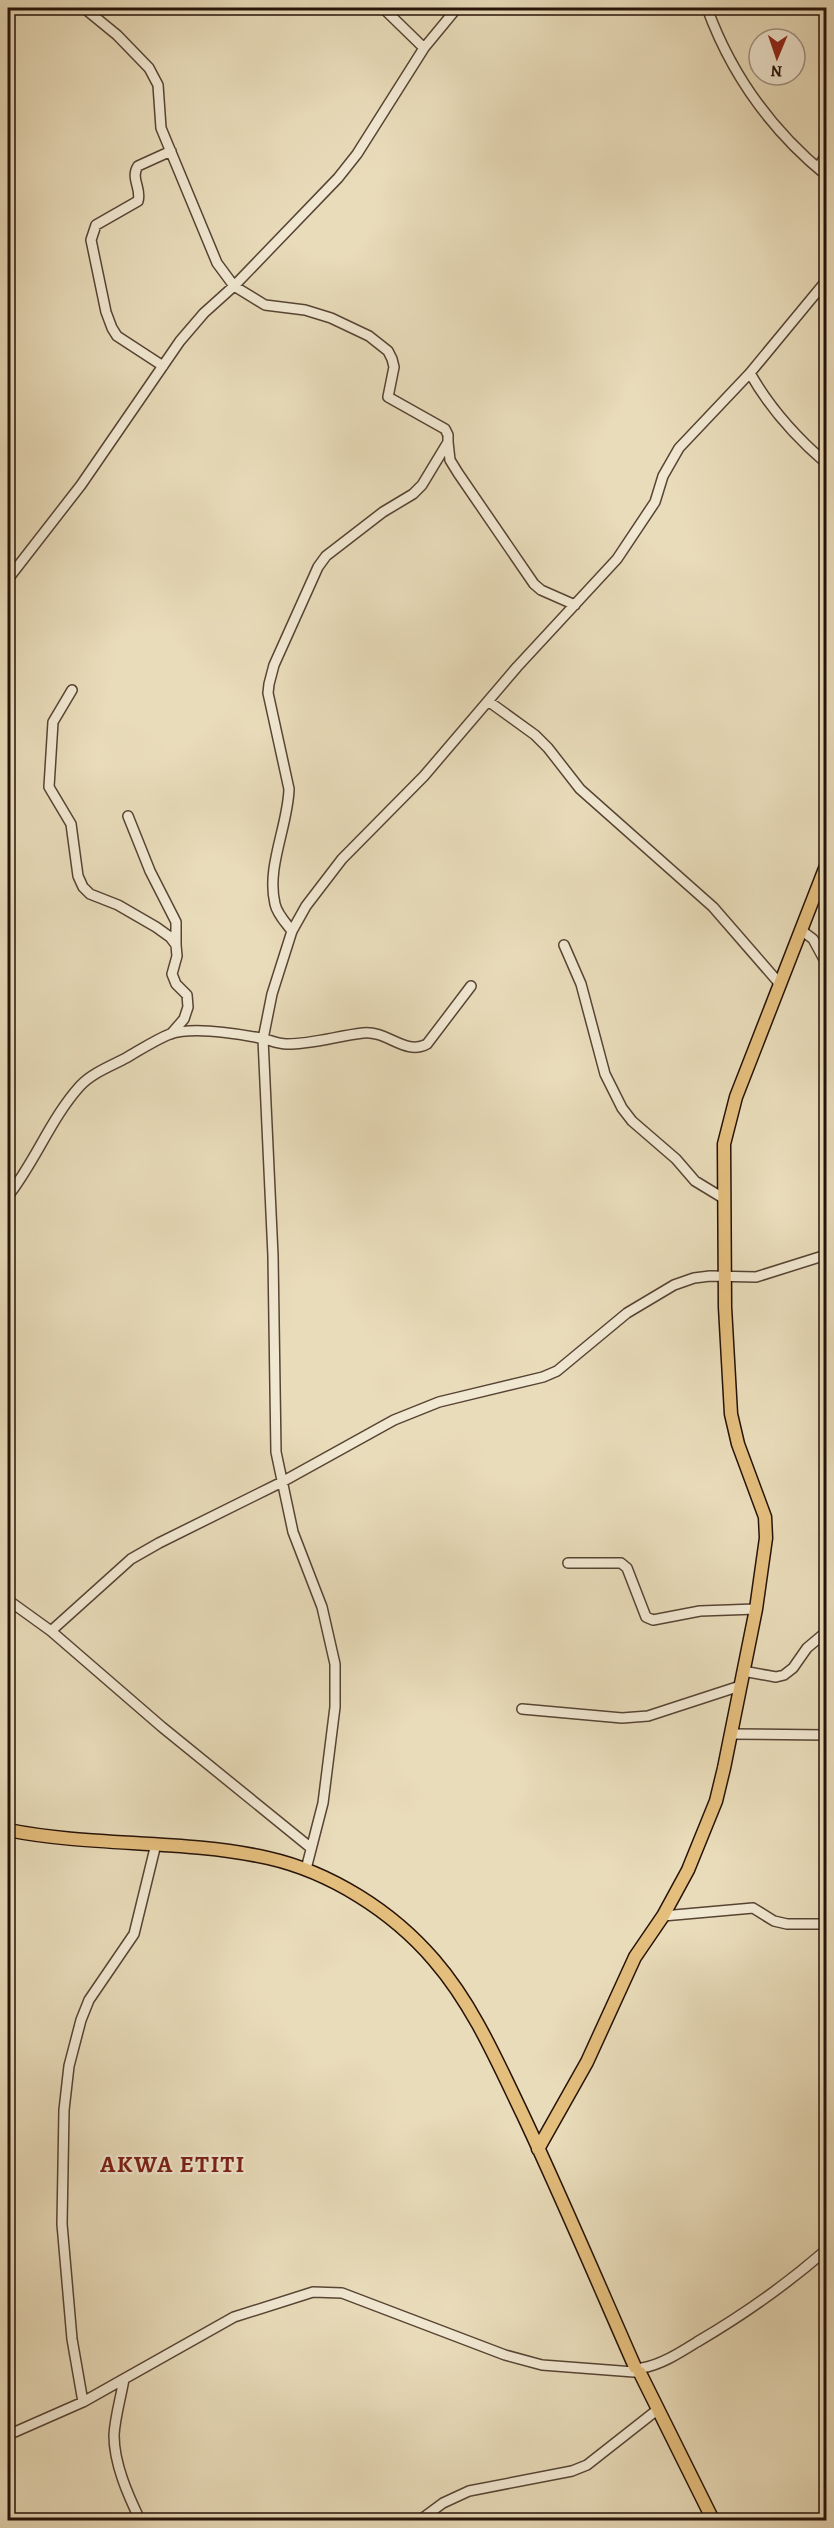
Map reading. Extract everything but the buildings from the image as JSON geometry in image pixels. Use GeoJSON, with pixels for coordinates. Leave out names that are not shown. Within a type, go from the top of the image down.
{"type":"FeatureCollection","features":[{"type":"Feature","properties":{"kind":"main road"},"geometry":{"type":"LineString","coordinates":[[538,2148],[587,2062],[635,1957],[663,1916],[688,1870],[716,1801],[756,1609],[766,1538],[765,1517],[738,1444],[731,1414],[725,1276],[724,1144],[728,1122],[779,983],[826,866]]}},
{"type":"Feature","properties":{"kind":"main road"},"geometry":{"type":"LineString","coordinates":[[8,1830],[227,1851],[268,1858],[306,1869],[354,1893],[380,1911],[433,1958],[472,2013],[538,2148],[638,2370],[711,2520]]}},
{"type":"Feature","properties":{"kind":"street"},"geometry":{"type":"LineString","coordinates":[[84,8],[117,35],[149,68],[158,85],[161,128],[217,263],[234,286],[265,305],[305,310],[322,315],[369,336],[388,351],[394,368],[388,398],[446,429],[450,460],[534,584],[541,590],[575,605]]}},
{"type":"Feature","properties":{"kind":"street"},"geometry":{"type":"LineString","coordinates":[[383,8],[424,48]]}},
{"type":"Feature","properties":{"kind":"street"},"geometry":{"type":"LineString","coordinates":[[8,579],[81,485],[163,366],[204,313],[234,286],[351,162],[424,48],[457,8]]}},
{"type":"Feature","properties":{"kind":"street"},"geometry":{"type":"LineString","coordinates":[[707,8],[720,43],[738,77],[770,119],[826,175]]}},
{"type":"Feature","properties":{"kind":"street"},"geometry":{"type":"LineString","coordinates":[[163,366],[117,336],[112,328],[106,312],[91,240],[96,225],[138,201],[140,196],[134,175],[138,166],[171,152]]}},
{"type":"Feature","properties":{"kind":"street"},"geometry":{"type":"LineString","coordinates":[[818,168],[826,155]]}},
{"type":"Feature","properties":{"kind":"street"},"geometry":{"type":"LineString","coordinates":[[306,1869],[323,1803],[335,1707],[335,1664],[322,1607],[293,1532],[276,1452],[273,1257],[263,1039],[272,994],[292,931],[306,906],[342,859],[424,776],[488,701],[617,559],[655,502],[663,476],[679,448],[750,373],[826,281]]}},
{"type":"Feature","properties":{"kind":"street"},"geometry":{"type":"LineString","coordinates":[[750,373],[758,387],[791,429],[826,463]]}},
{"type":"Feature","properties":{"kind":"street"},"geometry":{"type":"LineString","coordinates":[[292,931],[278,912],[275,903],[274,874],[289,789],[268,693],[274,665],[318,567],[326,556],[422,485],[448,442]]}},
{"type":"Feature","properties":{"kind":"street"},"geometry":{"type":"LineString","coordinates":[[72,690],[54,722],[49,787],[71,824],[78,876],[83,887],[90,894],[118,905],[137,916],[171,937],[176,945]]}},
{"type":"Feature","properties":{"kind":"street"},"geometry":{"type":"LineString","coordinates":[[488,701],[535,735],[580,789],[713,907],[779,983]]}},
{"type":"Feature","properties":{"kind":"street"},"geometry":{"type":"LineString","coordinates":[[128,816],[150,871],[177,922],[177,956],[172,974],[176,984],[187,995],[188,1007],[184,1019],[171,1034]]}},
{"type":"Feature","properties":{"kind":"street"},"geometry":{"type":"LineString","coordinates":[[801,930],[813,939],[826,963]]}},
{"type":"Feature","properties":{"kind":"street"},"geometry":{"type":"LineString","coordinates":[[564,945],[581,984],[605,1074],[622,1108],[633,1121],[676,1159],[695,1181],[723,1198]]}},
{"type":"Feature","properties":{"kind":"street"},"geometry":{"type":"LineString","coordinates":[[8,1196],[82,1084],[102,1070],[171,1034],[197,1030],[284,1044],[310,1043],[367,1032],[384,1036],[409,1048],[419,1048],[427,1044],[471,986]]}},
{"type":"Feature","properties":{"kind":"street"},"geometry":{"type":"LineString","coordinates":[[51,1631],[131,1559],[282,1482],[394,1420],[422,1408],[543,1377],[557,1371],[627,1313],[674,1285],[694,1278],[756,1277],[782,1271],[826,1255]]}},
{"type":"Feature","properties":{"kind":"street"},"geometry":{"type":"LineString","coordinates":[[568,1563],[621,1563],[627,1568],[646,1617],[653,1620],[699,1611],[756,1609]]}},
{"type":"Feature","properties":{"kind":"street"},"geometry":{"type":"LineString","coordinates":[[8,1600],[51,1631],[162,1727],[311,1848]]}},
{"type":"Feature","properties":{"kind":"street"},"geometry":{"type":"LineString","coordinates":[[743,1671],[776,1677],[784,1675],[793,1668],[807,1648],[826,1632]]}},
{"type":"Feature","properties":{"kind":"street"},"geometry":{"type":"LineString","coordinates":[[522,1709],[622,1718],[648,1716],[741,1686]]}},
{"type":"Feature","properties":{"kind":"street"},"geometry":{"type":"LineString","coordinates":[[731,1734],[826,1736]]}},
{"type":"Feature","properties":{"kind":"street"},"geometry":{"type":"LineString","coordinates":[[83,2402],[72,2339],[62,2224],[64,2110],[69,2066],[88,2000],[134,1934],[156,1844]]}},
{"type":"Feature","properties":{"kind":"street"},"geometry":{"type":"LineString","coordinates":[[663,1916],[753,1908],[774,1921],[787,1924],[826,1924]]}},
{"type":"Feature","properties":{"kind":"street"},"geometry":{"type":"LineString","coordinates":[[8,2435],[83,2402],[234,2317],[278,2301],[313,2292],[342,2293],[505,2355],[542,2365],[638,2370],[686,2349],[735,2320],[792,2279],[826,2250]]}},
{"type":"Feature","properties":{"kind":"street"},"geometry":{"type":"LineString","coordinates":[[124,2379],[114,2433],[115,2446],[129,2497],[140,2520]]}},
{"type":"Feature","properties":{"kind":"street"},"geometry":{"type":"LineString","coordinates":[[420,2520],[443,2503],[469,2491],[572,2472],[587,2464],[657,2410]]}},
{"type":"Feature","properties":{"kind":"district","name":"AKWA ETITI"},"geometry":{"type":"Point","coordinates":[173,2164]}}]}
